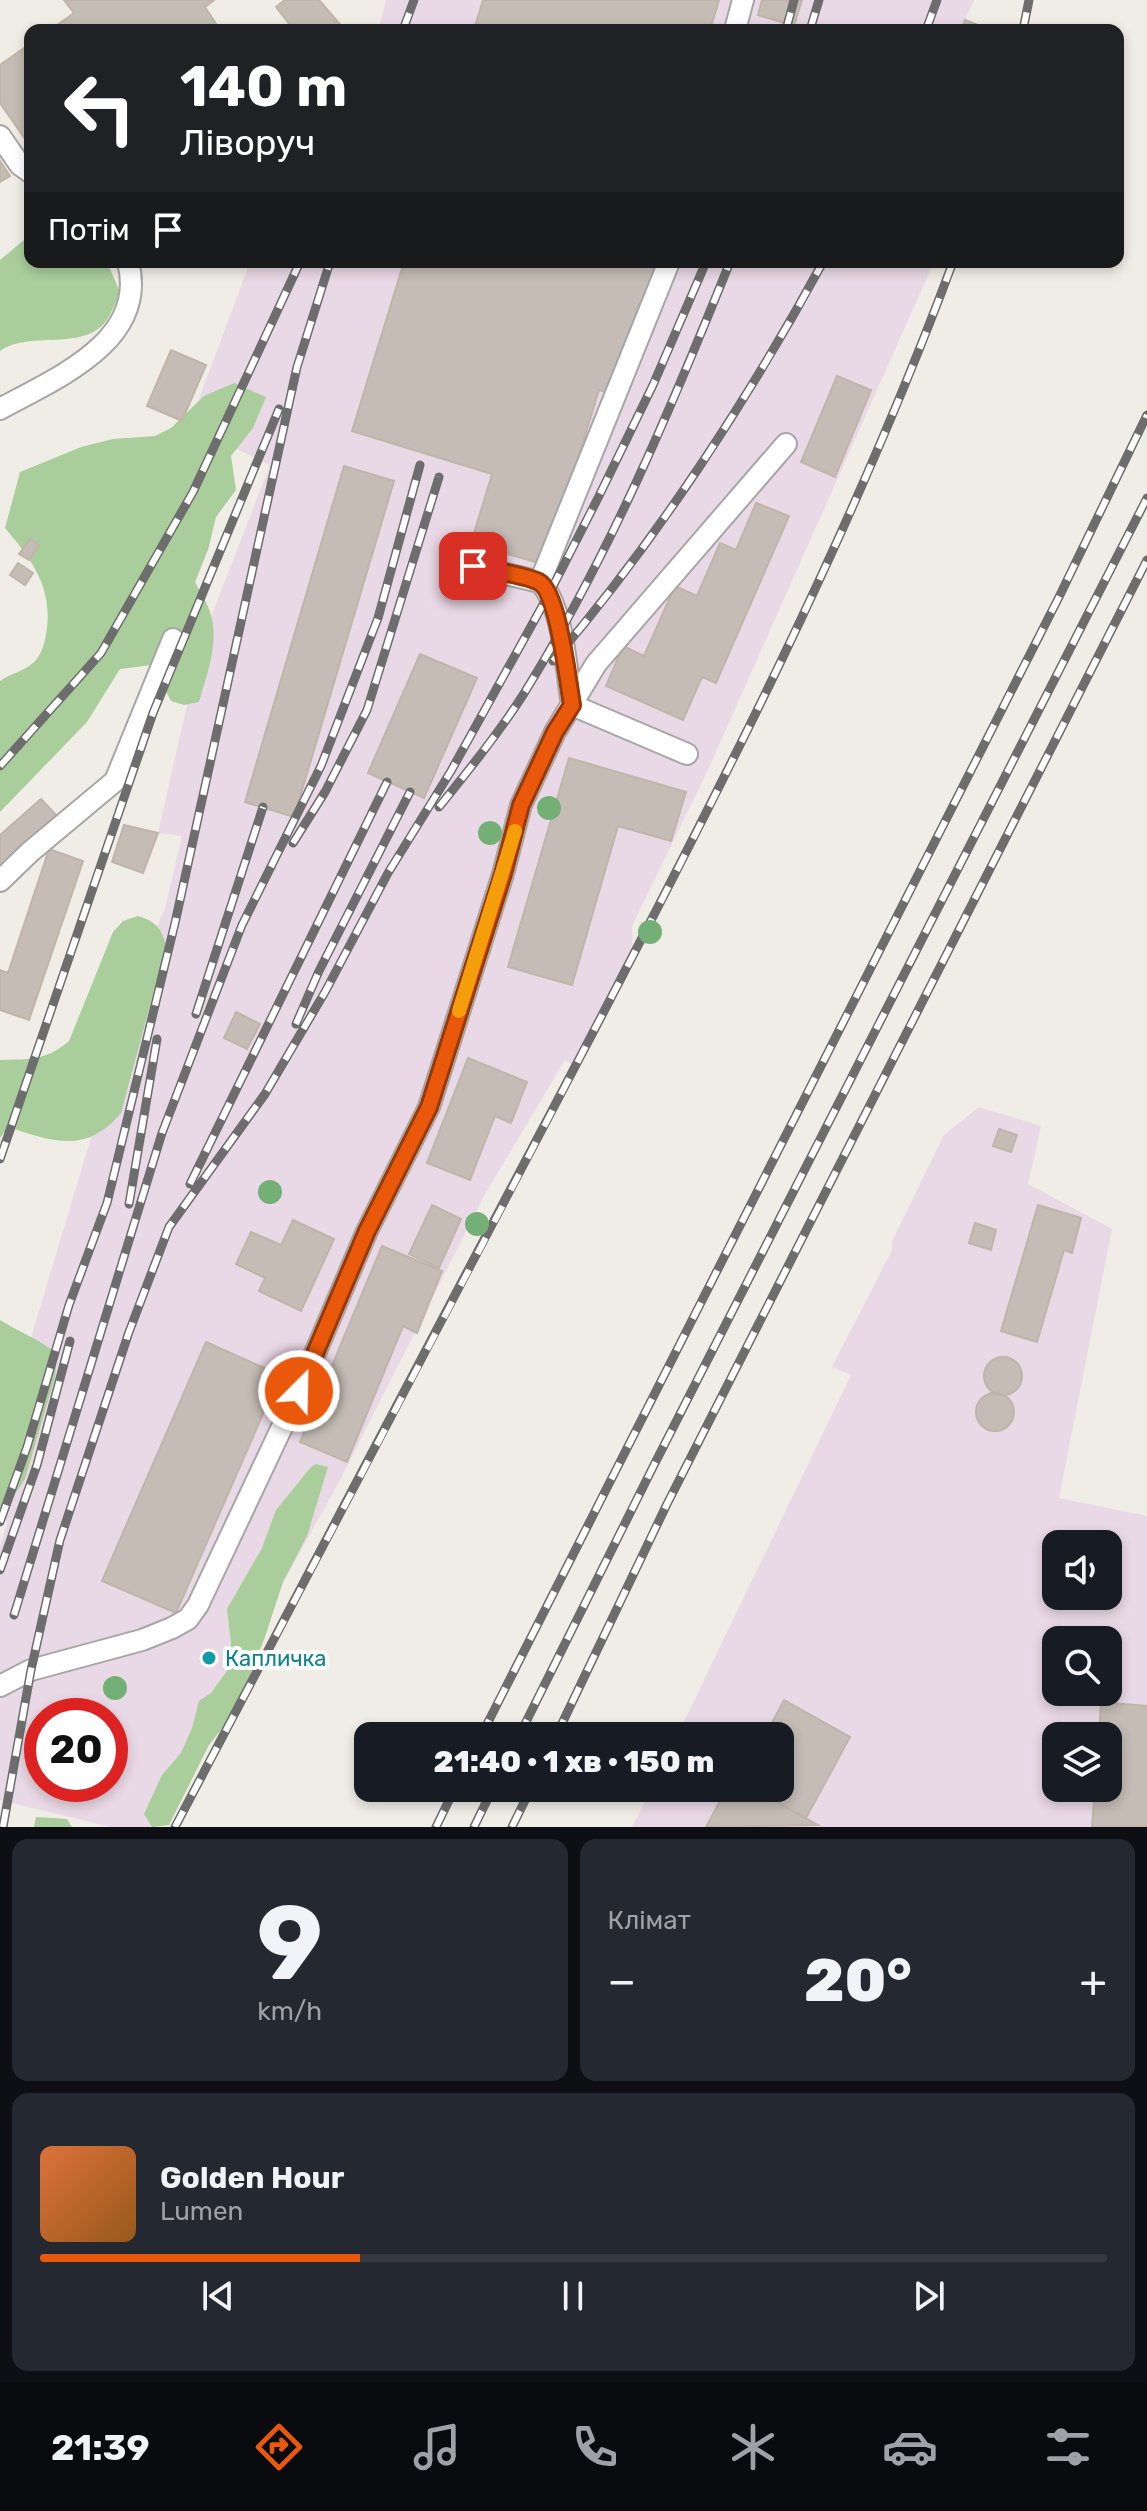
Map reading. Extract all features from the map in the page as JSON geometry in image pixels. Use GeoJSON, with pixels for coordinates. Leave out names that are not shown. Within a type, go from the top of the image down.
{"type":"FeatureCollection","features":[{"type":"Feature","properties":{"kind":"lane"},"geometry":{"type":"LineString","coordinates":[[737,24],[743,0]]}},
{"type":"Feature","properties":{"kind":"lane"},"geometry":{"type":"LineString","coordinates":[[0,136],[24,168]]}},
{"type":"Feature","properties":{"kind":"lane"},"geometry":{"type":"LineString","coordinates":[[0,409],[98,352],[124,320],[133,281],[130,268]]}},
{"type":"Feature","properties":{"kind":"lane"},"geometry":{"type":"LineString","coordinates":[[540,582],[667,268]]}},
{"type":"Feature","properties":{"kind":"lane"},"geometry":{"type":"LineString","coordinates":[[0,1686],[31,1670],[142,1640],[172,1628],[188,1619],[198,1605],[299,1391],[367,1231],[429,1107],[503,874],[521,805],[555,732],[596,664],[786,444]]}},
{"type":"Feature","properties":{"kind":"lane"},"geometry":{"type":"LineString","coordinates":[[473,566],[540,582],[550,592],[572,705]]}},
{"type":"Feature","properties":{"kind":"lane"},"geometry":{"type":"LineString","coordinates":[[0,881],[115,781],[173,639]]}},
{"type":"Feature","properties":{"kind":"lane"},"geometry":{"type":"LineString","coordinates":[[572,705],[687,754]]}},
{"type":"Feature","properties":{"kind":"shaded area"},"geometry":{"type":"Polygon","coordinates":[[[386,0],[974,0],[965,20],[975,24],[380,24],[386,0]]]}},
{"type":"Feature","properties":{"kind":"shaded area"},"geometry":{"type":"Polygon","coordinates":[[[248,268],[931,268],[707,772],[632,926],[633,955],[575,1067],[565,1060],[484,1196],[340,1480],[215,1705],[153,1827],[110,1827],[0,1800],[0,1546],[7,1524],[0,1492],[0,1441],[148,948],[165,908],[182,836],[158,833],[201,643],[270,465],[189,426],[248,268]]]}},
{"type":"Feature","properties":{"kind":"shaded area"},"geometry":{"type":"Polygon","coordinates":[[[979,1107],[1041,1126],[1028,1184],[1112,1229],[1059,1498],[1147,1516],[1147,1827],[632,1827],[645,1802],[794,1802],[794,1722],[684,1722],[851,1375],[832,1367],[892,1250],[892,1241],[944,1135],[979,1107]]]}},
{"type":"Feature","properties":{"kind":"green space"},"geometry":{"type":"Polygon","coordinates":[[[24,240],[24,268],[110,268],[120,292],[106,321],[84,336],[26,342],[0,351],[0,260],[24,240]]]}},
{"type":"Feature","properties":{"kind":"green space"},"geometry":{"type":"Polygon","coordinates":[[[234,383],[266,397],[253,428],[231,456],[236,490],[216,517],[208,550],[195,582],[209,608],[214,634],[199,702],[184,705],[171,701],[152,665],[120,669],[87,722],[0,812],[0,681],[36,660],[44,643],[48,619],[39,577],[5,528],[20,472],[81,447],[113,439],[155,436],[171,428],[204,396],[234,383]]]}},
{"type":"Feature","properties":{"kind":"green space"},"geometry":{"type":"Polygon","coordinates":[[[138,916],[157,926],[166,946],[121,1113],[95,1135],[81,1140],[54,1140],[8,1127],[0,1138],[0,1060],[45,1056],[69,1041],[113,932],[123,921],[138,916]]]}},
{"type":"Feature","properties":{"kind":"green space"},"geometry":{"type":"Polygon","coordinates":[[[0,1320],[57,1354],[55,1377],[25,1479],[11,1500],[0,1509],[0,1320]]]}},
{"type":"Feature","properties":{"kind":"green space"},"geometry":{"type":"Polygon","coordinates":[[[316,1464],[328,1467],[307,1536],[283,1582],[237,1709],[209,1745],[169,1825],[152,1827],[144,1814],[162,1775],[181,1753],[199,1701],[211,1693],[227,1671],[231,1643],[227,1609],[262,1548],[276,1510],[316,1464]]]}},
{"type":"Feature","properties":{"kind":"green space"},"geometry":{"type":"Polygon","coordinates":[[[36,1817],[67,1819],[72,1827],[34,1827],[36,1817]]]}},
{"type":"Feature","properties":{"kind":"building"},"geometry":{"type":"Polygon","coordinates":[[[64,0],[214,0],[205,7],[216,24],[58,24],[74,13],[64,0]]]}},
{"type":"Feature","properties":{"kind":"building"},"geometry":{"type":"Polygon","coordinates":[[[285,0],[319,0],[340,24],[289,24],[276,7],[285,0]]]}},
{"type":"Feature","properties":{"kind":"building"},"geometry":{"type":"Polygon","coordinates":[[[483,0],[719,0],[712,24],[476,24],[483,0]]]}},
{"type":"Feature","properties":{"kind":"building"},"geometry":{"type":"Polygon","coordinates":[[[762,0],[802,0],[795,24],[758,15],[762,0]]]}},
{"type":"Feature","properties":{"kind":"building"},"geometry":{"type":"Polygon","coordinates":[[[24,48],[24,137],[0,103],[0,65],[24,48]]]}},
{"type":"Feature","properties":{"kind":"building"},"geometry":{"type":"Polygon","coordinates":[[[0,161],[10,176],[0,182],[0,161]]]}},
{"type":"Feature","properties":{"kind":"building"},"geometry":{"type":"Polygon","coordinates":[[[402,268],[658,268],[620,396],[599,390],[545,565],[471,543],[492,474],[352,431],[402,268]]]}},
{"type":"Feature","properties":{"kind":"building"},"geometry":{"type":"Polygon","coordinates":[[[171,350],[206,365],[182,421],[147,406],[171,350]]]}},
{"type":"Feature","properties":{"kind":"building"},"geometry":{"type":"Polygon","coordinates":[[[837,376],[871,390],[835,477],[801,462],[837,376]]]}},
{"type":"Feature","properties":{"kind":"building"},"geometry":{"type":"Polygon","coordinates":[[[344,466],[394,481],[294,817],[245,802],[344,466]]]}},
{"type":"Feature","properties":{"kind":"building"},"geometry":{"type":"Polygon","coordinates":[[[756,503],[789,516],[716,683],[702,677],[683,720],[606,686],[623,646],[644,656],[675,586],[697,596],[720,543],[736,550],[756,503]]]}},
{"type":"Feature","properties":{"kind":"building"},"geometry":{"type":"Polygon","coordinates":[[[30,539],[39,545],[29,560],[19,554],[30,539]]]}},
{"type":"Feature","properties":{"kind":"building"},"geometry":{"type":"Polygon","coordinates":[[[18,563],[33,573],[25,585],[10,575],[18,563]]]}},
{"type":"Feature","properties":{"kind":"building"},"geometry":{"type":"Polygon","coordinates":[[[420,654],[477,678],[424,798],[368,773],[420,654]]]}},
{"type":"Feature","properties":{"kind":"building"},"geometry":{"type":"Polygon","coordinates":[[[569,758],[686,792],[671,841],[618,826],[572,985],[508,967],[569,758]]]}},
{"type":"Feature","properties":{"kind":"building"},"geometry":{"type":"Polygon","coordinates":[[[41,799],[58,817],[0,869],[0,835],[41,799]]]}},
{"type":"Feature","properties":{"kind":"building"},"geometry":{"type":"Polygon","coordinates":[[[124,825],[158,833],[143,873],[112,862],[124,825]]]}},
{"type":"Feature","properties":{"kind":"building"},"geometry":{"type":"Polygon","coordinates":[[[49,849],[83,861],[29,1020],[0,1010],[0,970],[8,973],[49,849]]]}},
{"type":"Feature","properties":{"kind":"building"},"geometry":{"type":"Polygon","coordinates":[[[236,1012],[260,1024],[247,1049],[224,1038],[236,1012]]]}},
{"type":"Feature","properties":{"kind":"building"},"geometry":{"type":"Polygon","coordinates":[[[468,1058],[527,1082],[511,1123],[495,1116],[470,1180],[427,1163],[468,1058]]]}},
{"type":"Feature","properties":{"kind":"building"},"geometry":{"type":"Polygon","coordinates":[[[999,1129],[1017,1135],[1011,1152],[993,1146],[999,1129]]]}},
{"type":"Feature","properties":{"kind":"building"},"geometry":{"type":"Polygon","coordinates":[[[432,1205],[461,1219],[439,1268],[409,1254],[432,1205]]]}},
{"type":"Feature","properties":{"kind":"building"},"geometry":{"type":"Polygon","coordinates":[[[1038,1205],[1081,1218],[1072,1253],[1064,1250],[1037,1342],[1001,1331],[1038,1205]]]}},
{"type":"Feature","properties":{"kind":"building"},"geometry":{"type":"Polygon","coordinates":[[[293,1220],[334,1239],[301,1311],[259,1291],[265,1278],[236,1264],[251,1232],[281,1245],[293,1220]]]}},
{"type":"Feature","properties":{"kind":"building"},"geometry":{"type":"Polygon","coordinates":[[[975,1223],[996,1230],[991,1250],[969,1243],[975,1223]]]}},
{"type":"Feature","properties":{"kind":"building"},"geometry":{"type":"Polygon","coordinates":[[[382,1246],[442,1271],[417,1333],[403,1326],[347,1462],[300,1442],[382,1246]]]}},
{"type":"Feature","properties":{"kind":"building"},"geometry":{"type":"Polygon","coordinates":[[[206,1342],[280,1375],[176,1613],[102,1581],[206,1342]]]}},
{"type":"Feature","properties":{"kind":"building"},"geometry":{"type":"Polygon","coordinates":[[[1003,1357],[1016,1363],[1022,1376],[1016,1389],[1003,1395],[990,1389],[984,1376],[990,1363],[1003,1357]]]}},
{"type":"Feature","properties":{"kind":"building"},"geometry":{"type":"Polygon","coordinates":[[[995,1393],[1008,1399],[1014,1412],[1008,1425],[995,1431],[982,1425],[976,1412],[982,1399],[995,1393]]]}},
{"type":"Feature","properties":{"kind":"building","name":"Капличка"},"geometry":{"type":"Polygon","coordinates":[[[209,1650],[215,1652],[215,1664],[209,1666],[203,1664],[201,1658],[203,1652],[209,1650]]]}},
{"type":"Feature","properties":{"kind":"building"},"geometry":{"type":"Polygon","coordinates":[[[784,1700],[850,1737],[806,1818],[777,1802],[794,1802],[794,1722],[772,1722],[784,1700]]]}},
{"type":"Feature","properties":{"kind":"building"},"geometry":{"type":"Polygon","coordinates":[[[1101,1706],[1147,1706],[1147,1827],[1092,1827],[1094,1802],[1122,1802],[1122,1722],[1100,1722],[1101,1706]]]}},
{"type":"Feature","properties":{"kind":"building"},"geometry":{"type":"Polygon","coordinates":[[[719,1802],[776,1802],[818,1825],[706,1827],[719,1802]]]}},
{"type":"Feature","properties":{"kind":"railway"},"geometry":{"type":"LineString","coordinates":[[405,24],[414,0]]}},
{"type":"Feature","properties":{"kind":"railway"},"geometry":{"type":"LineString","coordinates":[[788,24],[794,0]]}},
{"type":"Feature","properties":{"kind":"railway"},"geometry":{"type":"LineString","coordinates":[[812,24],[819,0]]}},
{"type":"Feature","properties":{"kind":"railway"},"geometry":{"type":"LineString","coordinates":[[928,24],[937,0]]}},
{"type":"Feature","properties":{"kind":"railway"},"geometry":{"type":"LineString","coordinates":[[1024,24],[1029,0]]}},
{"type":"Feature","properties":{"kind":"railway"},"geometry":{"type":"LineString","coordinates":[[0,766],[101,653],[193,492],[297,268]]}},
{"type":"Feature","properties":{"kind":"railway"},"geometry":{"type":"LineString","coordinates":[[0,1522],[27,1447],[69,1305],[107,1203],[175,923],[297,367],[328,268]]}},
{"type":"Feature","properties":{"kind":"railway"},"geometry":{"type":"LineString","coordinates":[[3,1827],[31,1670],[60,1540],[129,1332],[169,1227],[265,1094],[325,992],[388,873],[451,771],[599,496],[653,385],[703,268]]}},
{"type":"Feature","properties":{"kind":"railway"},"geometry":{"type":"LineString","coordinates":[[439,807],[523,695],[583,590],[661,428],[728,268]]}},
{"type":"Feature","properties":{"kind":"railway"},"geometry":{"type":"LineString","coordinates":[[553,661],[628,568],[698,469],[764,366],[820,268]]}},
{"type":"Feature","properties":{"kind":"railway"},"geometry":{"type":"LineString","coordinates":[[175,1827],[537,1140],[736,754],[829,560],[951,268]]}},
{"type":"Feature","properties":{"kind":"railway"},"geometry":{"type":"LineString","coordinates":[[0,1159],[153,713],[279,409]]}},
{"type":"Feature","properties":{"kind":"railway"},"geometry":{"type":"LineString","coordinates":[[488,1722],[1059,597],[1147,415]]}},
{"type":"Feature","properties":{"kind":"railway"},"geometry":{"type":"LineString","coordinates":[[14,1615],[162,1133],[242,925],[321,766],[378,618],[420,465]]}},
{"type":"Feature","properties":{"kind":"railway"},"geometry":{"type":"LineString","coordinates":[[293,843],[325,792],[367,710],[439,477]]}},
{"type":"Feature","properties":{"kind":"railway"},"geometry":{"type":"LineString","coordinates":[[526,1722],[1147,498]]}},
{"type":"Feature","properties":{"kind":"railway"},"geometry":{"type":"LineString","coordinates":[[563,1722],[667,1504],[1147,560]]}},
{"type":"Feature","properties":{"kind":"railway"},"geometry":{"type":"LineString","coordinates":[[190,1184],[387,782]]}},
{"type":"Feature","properties":{"kind":"railway"},"geometry":{"type":"LineString","coordinates":[[296,1024],[319,971],[410,792]]}},
{"type":"Feature","properties":{"kind":"railway"},"geometry":{"type":"LineString","coordinates":[[196,1014],[263,807]]}},
{"type":"Feature","properties":{"kind":"railway"},"geometry":{"type":"LineString","coordinates":[[129,1204],[157,1039]]}},
{"type":"Feature","properties":{"kind":"railway"},"geometry":{"type":"LineString","coordinates":[[0,1570],[37,1465],[70,1341]]}},
{"type":"Feature","properties":{"kind":"railway"},"geometry":{"type":"LineString","coordinates":[[436,1827],[448,1802]]}},
{"type":"Feature","properties":{"kind":"railway"},"geometry":{"type":"LineString","coordinates":[[474,1827],[486,1802]]}},
{"type":"Feature","properties":{"kind":"railway"},"geometry":{"type":"LineString","coordinates":[[512,1827],[524,1802]]}},
{"type":"Feature","properties":{"kind":"slow traffic"},"geometry":{"type":"LineString","coordinates":[[459,1011],[515,831]]}},
{"type":"Feature","properties":{"kind":"place","name":"Капличка"},"geometry":{"type":"Point","coordinates":[209,1658]}},
{"type":"Feature","properties":{"kind":"route"},"geometry":{"type":"LineString","coordinates":[[299,1391],[367,1231],[429,1107],[503,874],[521,805],[555,732],[572,705],[550,592],[540,582],[473,566]]}}]}
